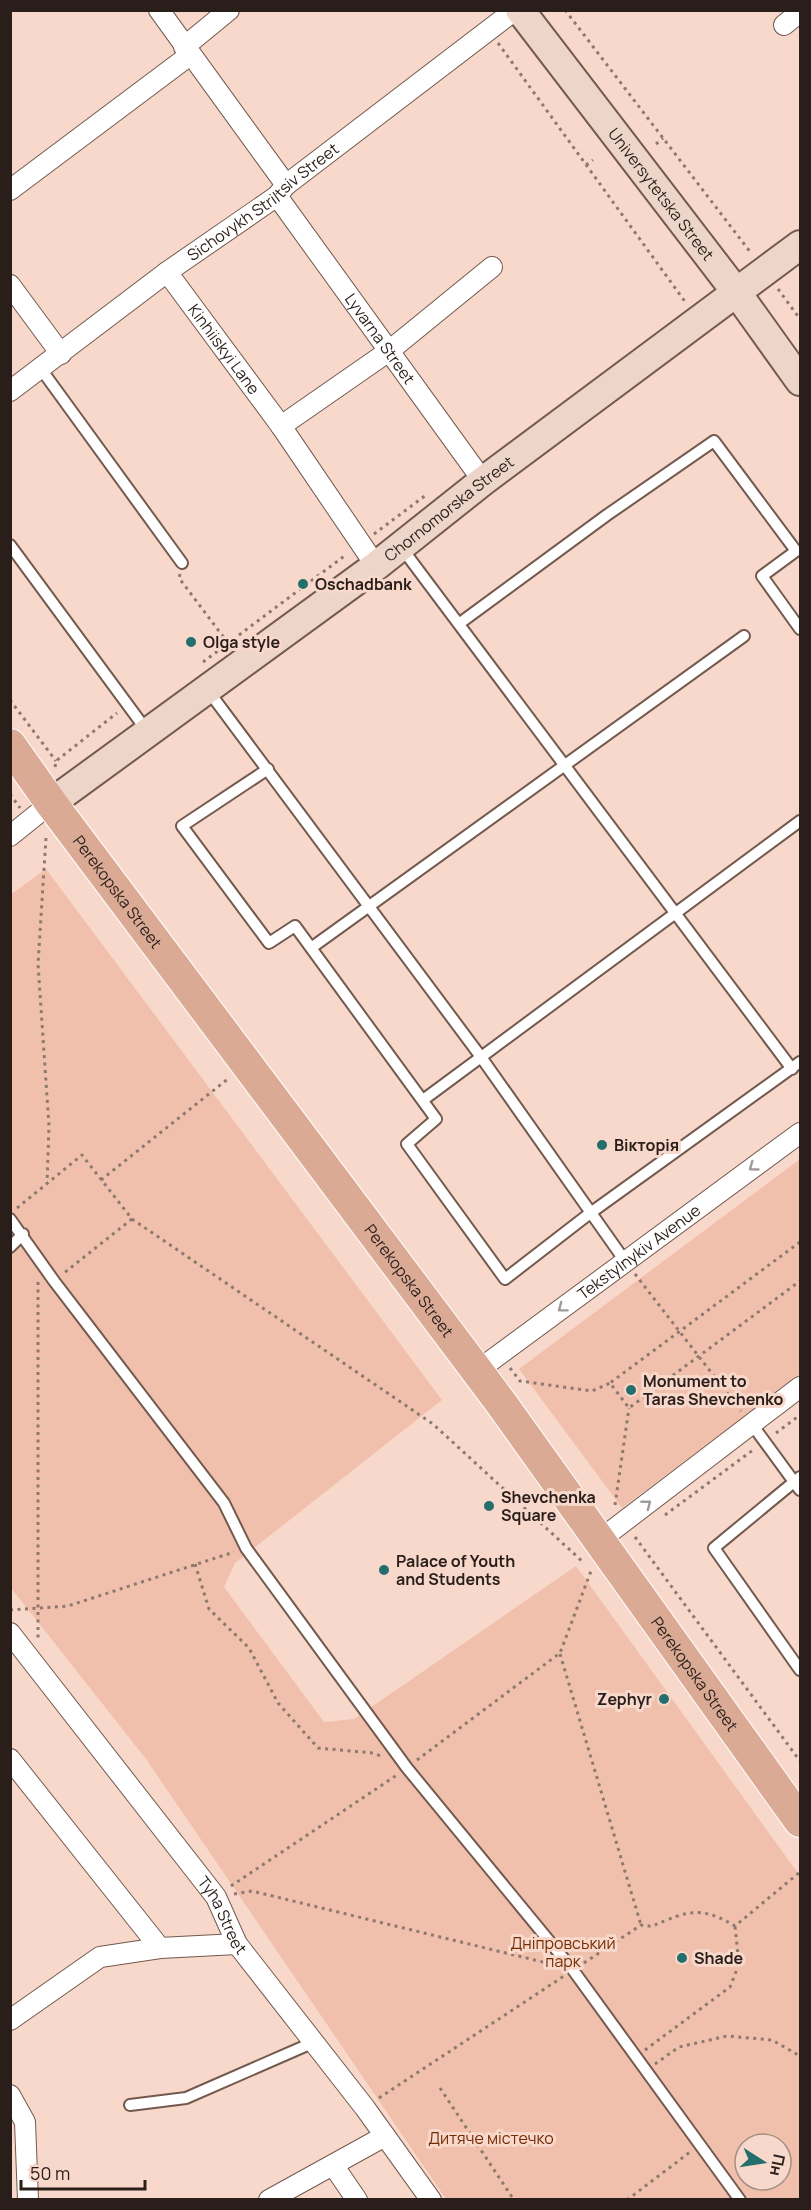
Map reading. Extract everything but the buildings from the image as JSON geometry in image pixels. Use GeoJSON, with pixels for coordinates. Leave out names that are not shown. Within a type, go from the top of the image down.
{"type":"FeatureCollection","features":[{"type":"Feature","properties":{"kind":"main road","name":"Perekopska Street"},"geometry":{"type":"LineString","coordinates":[[10,745],[601,1539],[801,1821]]}},
{"type":"Feature","properties":{"kind":"street","name":"Lyvarna Street"},"geometry":{"type":"LineString","coordinates":[[159,10],[388,351],[483,481]]}},
{"type":"Feature","properties":{"kind":"street"},"geometry":{"type":"LineString","coordinates":[[10,190],[187,51],[229,10]]}},
{"type":"Feature","properties":{"kind":"street","name":"Sichovykh Striltsiv Street"},"geometry":{"type":"LineString","coordinates":[[10,391],[167,272],[282,190],[515,10]]}},
{"type":"Feature","properties":{"kind":"street","name":"Universytetska Street"},"geometry":{"type":"LineString","coordinates":[[520,10],[737,293],[801,381]]}},
{"type":"Feature","properties":{"kind":"street"},"geometry":{"type":"LineString","coordinates":[[784,25],[801,12]]}},
{"type":"Feature","properties":{"kind":"street","name":"Chornomorska Street"},"geometry":{"type":"LineString","coordinates":[[10,836],[148,732],[205,676],[368,555],[401,547],[483,481],[801,245]]}},
{"type":"Feature","properties":{"kind":"street"},"geometry":{"type":"LineString","coordinates":[[281,426],[388,351],[492,267]]}},
{"type":"Feature","properties":{"kind":"street","name":"Kinhiiskyi Lane"},"geometry":{"type":"LineString","coordinates":[[167,272],[281,426],[368,555]]}},
{"type":"Feature","properties":{"kind":"street"},"geometry":{"type":"LineString","coordinates":[[10,285],[61,354]]}},
{"type":"Feature","properties":{"kind":"street","name":"Tekstylnykiv Avenue"},"geometry":{"type":"LineString","coordinates":[[477,1371],[801,1133]]}},
{"type":"Feature","properties":{"kind":"street"},"geometry":{"type":"LineString","coordinates":[[601,1539],[801,1387]]}},
{"type":"Feature","properties":{"kind":"street","name":"Tyha Street"},"geometry":{"type":"LineString","coordinates":[[10,1633],[38,1672],[216,1897],[237,1944],[431,2199]]}},
{"type":"Feature","properties":{"kind":"street"},"geometry":{"type":"LineString","coordinates":[[10,1760],[160,1948]]}},
{"type":"Feature","properties":{"kind":"street"},"geometry":{"type":"LineString","coordinates":[[10,2020],[100,1957],[160,1948],[237,1944]]}},
{"type":"Feature","properties":{"kind":"street"},"geometry":{"type":"LineString","coordinates":[[10,2095],[25,2122],[28,2199]]}},
{"type":"Feature","properties":{"kind":"street"},"geometry":{"type":"LineString","coordinates":[[269,2199],[385,2136]]}},
{"type":"Feature","properties":{"kind":"street"},"geometry":{"type":"LineString","coordinates":[[333,2164],[357,2199]]}},
{"type":"Feature","properties":{"kind":"lane"},"geometry":{"type":"LineString","coordinates":[[41,369],[182,563]]}},
{"type":"Feature","properties":{"kind":"lane"},"geometry":{"type":"LineString","coordinates":[[459,623],[606,515],[714,441],[798,550],[762,576],[801,629]]}},
{"type":"Feature","properties":{"kind":"lane"},"geometry":{"type":"LineString","coordinates":[[10,545],[148,732]]}},
{"type":"Feature","properties":{"kind":"lane"},"geometry":{"type":"LineString","coordinates":[[268,769],[182,826],[269,943],[295,926],[423,1100],[436,1119],[406,1144],[505,1279],[589,1214],[796,1066],[675,914],[401,547]]}},
{"type":"Feature","properties":{"kind":"lane"},"geometry":{"type":"LineString","coordinates":[[311,948],[744,636]]}},
{"type":"Feature","properties":{"kind":"lane"},"geometry":{"type":"LineString","coordinates":[[205,676],[268,769],[481,1058],[624,1261]]}},
{"type":"Feature","properties":{"kind":"lane"},"geometry":{"type":"LineString","coordinates":[[423,1100],[801,821]]}},
{"type":"Feature","properties":{"kind":"lane"},"geometry":{"type":"LineString","coordinates":[[10,1219],[23,1234],[54,1281],[224,1503],[246,1548],[407,1768],[573,1970],[740,2199]]}},
{"type":"Feature","properties":{"kind":"lane"},"geometry":{"type":"LineString","coordinates":[[10,1247],[23,1234]]}},
{"type":"Feature","properties":{"kind":"lane"},"geometry":{"type":"LineString","coordinates":[[751,1423],[799,1483],[714,1548],[801,1670]]}},
{"type":"Feature","properties":{"kind":"lane"},"geometry":{"type":"LineString","coordinates":[[130,2105],[186,2098],[312,2043]]}},
{"type":"Feature","properties":{"kind":"path"},"geometry":{"type":"LineString","coordinates":[[566,10],[752,254]]}},
{"type":"Feature","properties":{"kind":"path"},"geometry":{"type":"LineString","coordinates":[[489,32],[700,321]]}},
{"type":"Feature","properties":{"kind":"path"},"geometry":{"type":"LineString","coordinates":[[656,144],[663,138]]}},
{"type":"Feature","properties":{"kind":"path"},"geometry":{"type":"LineString","coordinates":[[586,165],[593,160]]}},
{"type":"Feature","properties":{"kind":"path"},"geometry":{"type":"LineString","coordinates":[[205,676],[228,643],[368,555]]}},
{"type":"Feature","properties":{"kind":"path"},"geometry":{"type":"LineString","coordinates":[[182,563],[179,578],[228,643]]}},
{"type":"Feature","properties":{"kind":"path"},"geometry":{"type":"LineString","coordinates":[[10,700],[56,761],[128,705]]}},
{"type":"Feature","properties":{"kind":"path"},"geometry":{"type":"LineString","coordinates":[[10,794],[16,801]]}},
{"type":"Feature","properties":{"kind":"path"},"geometry":{"type":"LineString","coordinates":[[46,839],[38,964],[49,1126],[47,1183]]}},
{"type":"Feature","properties":{"kind":"path"},"geometry":{"type":"LineString","coordinates":[[101,1180],[247,1064]]}},
{"type":"Feature","properties":{"kind":"path"},"geometry":{"type":"LineString","coordinates":[[10,1213],[82,1155],[132,1219],[433,1424],[591,1569],[560,1653],[407,1768],[216,1897]]}},
{"type":"Feature","properties":{"kind":"path"},"geometry":{"type":"LineString","coordinates":[[54,1281],[132,1219]]}},
{"type":"Feature","properties":{"kind":"path"},"geometry":{"type":"LineString","coordinates":[[520,1382],[592,1391],[610,1383],[801,1242]]}},
{"type":"Feature","properties":{"kind":"path"},"geometry":{"type":"LineString","coordinates":[[38,1256],[38,1672]]}},
{"type":"Feature","properties":{"kind":"path"},"geometry":{"type":"LineString","coordinates":[[624,1261],[751,1423]]}},
{"type":"Feature","properties":{"kind":"path"},"geometry":{"type":"LineString","coordinates":[[628,1408],[801,1281]]}},
{"type":"Feature","properties":{"kind":"path"},"geometry":{"type":"LineString","coordinates":[[610,1383],[628,1408],[614,1511]]}},
{"type":"Feature","properties":{"kind":"path"},"geometry":{"type":"LineString","coordinates":[[662,1517],[801,1415]]}},
{"type":"Feature","properties":{"kind":"path"},"geometry":{"type":"LineString","coordinates":[[643,1531],[634,1538],[801,1761]]}},
{"type":"Feature","properties":{"kind":"path"},"geometry":{"type":"LineString","coordinates":[[10,1610],[38,1610],[68,1606],[246,1548]]}},
{"type":"Feature","properties":{"kind":"path"},"geometry":{"type":"LineString","coordinates":[[195,1564],[209,1609],[249,1648],[278,1702],[318,1748],[373,1753],[407,1768]]}},
{"type":"Feature","properties":{"kind":"path"},"geometry":{"type":"LineString","coordinates":[[560,1653],[640,1925]]}},
{"type":"Feature","properties":{"kind":"path"},"geometry":{"type":"LineString","coordinates":[[216,1897],[252,1890],[573,1970]]}},
{"type":"Feature","properties":{"kind":"path"},"geometry":{"type":"LineString","coordinates":[[636,2056],[730,1988],[739,1964],[735,1926]]}},
{"type":"Feature","properties":{"kind":"path"},"geometry":{"type":"LineString","coordinates":[[647,2070],[679,2047],[727,2036],[772,2040],[801,2056]]}},
{"type":"Feature","properties":{"kind":"path"},"geometry":{"type":"LineString","coordinates":[[440,2088],[514,2199]]}},
{"type":"Feature","properties":{"kind":"path"},"geometry":{"type":"LineString","coordinates":[[627,2199],[700,2144]]}},
{"type":"Feature","properties":{"kind":"green space","name":"Дніпровський парк"},"geometry":{"type":"Polygon","coordinates":[[[46,869],[442,1400],[235,1563],[224,1587],[324,1722],[354,1719],[576,1566],[800,1876],[800,2199],[446,2199],[146,1759],[11,1588],[10,895],[46,869]]]}},
{"type":"Feature","properties":{"kind":"green space"},"geometry":{"type":"Polygon","coordinates":[[[800,1159],[800,1374],[622,1508],[519,1369],[800,1159]]]}},
{"type":"Feature","properties":{"kind":"place","name":"Oschadbank"},"geometry":{"type":"Point","coordinates":[303,584]}},
{"type":"Feature","properties":{"kind":"place","name":"Olga style"},"geometry":{"type":"Point","coordinates":[191,642]}},
{"type":"Feature","properties":{"kind":"place","name":"Вікторія"},"geometry":{"type":"Point","coordinates":[602,1145]}},
{"type":"Feature","properties":{"kind":"place","name":"Monument to Taras Shevchenko"},"geometry":{"type":"Point","coordinates":[631,1390]}},
{"type":"Feature","properties":{"kind":"place","name":"Shevchenka Square"},"geometry":{"type":"Point","coordinates":[489,1506]}},
{"type":"Feature","properties":{"kind":"place","name":"Palace of Youth and Students"},"geometry":{"type":"Point","coordinates":[384,1570]}},
{"type":"Feature","properties":{"kind":"place","name":"Zephyr"},"geometry":{"type":"Point","coordinates":[664,1699]}},
{"type":"Feature","properties":{"kind":"place","name":"Shade"},"geometry":{"type":"Point","coordinates":[682,1958]}},
{"type":"Feature","properties":{"kind":"park label","name":"Дитяче містечко"},"geometry":{"type":"Point","coordinates":[491,2138]}}]}
